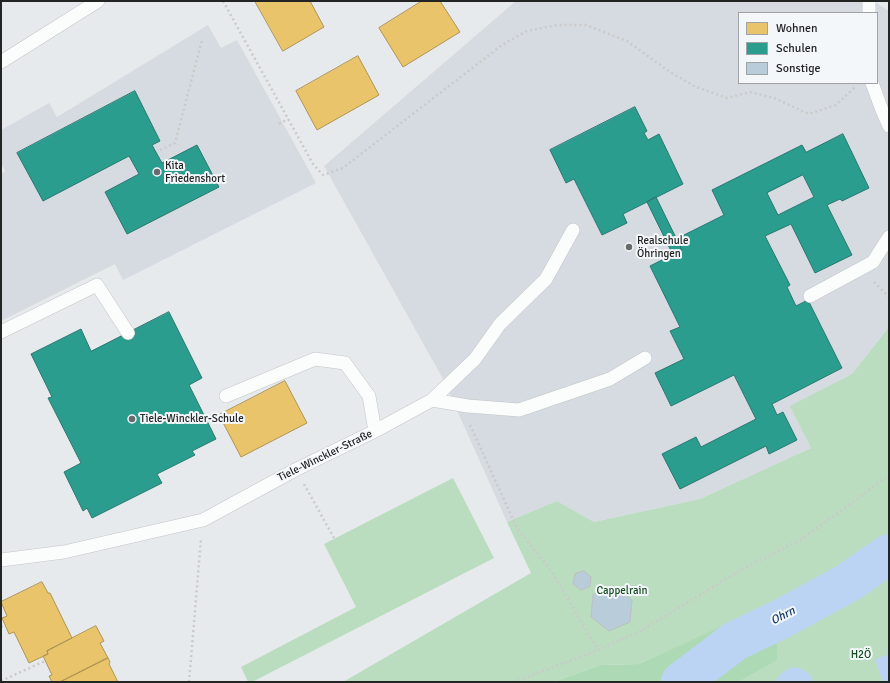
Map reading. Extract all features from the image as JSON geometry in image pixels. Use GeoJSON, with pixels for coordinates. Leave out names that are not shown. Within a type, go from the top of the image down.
{"type":"FeatureCollection","features":[{"type":"Feature","properties":{"kind":"lane"},"geometry":{"type":"LineString","coordinates":[[1,62],[98,1]]}},
{"type":"Feature","properties":{"kind":"lane"},"geometry":{"type":"LineString","coordinates":[[869,1],[869,12]]}},
{"type":"Feature","properties":{"kind":"lane"},"geometry":{"type":"LineString","coordinates":[[872,84],[889,126]]}},
{"type":"Feature","properties":{"kind":"lane","name":"Tiele-Winckler-Straße"},"geometry":{"type":"LineString","coordinates":[[1,560],[64,552],[203,520],[295,470],[375,432],[432,400],[475,359],[500,324],[546,279],[573,230]]}},
{"type":"Feature","properties":{"kind":"lane"},"geometry":{"type":"LineString","coordinates":[[810,296],[873,262],[889,237]]}},
{"type":"Feature","properties":{"kind":"lane"},"geometry":{"type":"LineString","coordinates":[[1,332],[97,285],[128,333]]}},
{"type":"Feature","properties":{"kind":"lane"},"geometry":{"type":"LineString","coordinates":[[432,400],[468,406],[519,410],[610,380],[645,358]]}},
{"type":"Feature","properties":{"kind":"lane"},"geometry":{"type":"LineString","coordinates":[[226,396],[315,359],[345,363],[369,396],[375,432]]}},
{"type":"Feature","properties":{"kind":"path"},"geometry":{"type":"LineString","coordinates":[[223,1],[313,164],[323,175],[343,168],[502,45],[526,31],[557,25],[586,25],[627,41],[670,72],[696,87],[727,98],[750,92],[774,98],[809,114],[836,105],[858,84]]}},
{"type":"Feature","properties":{"kind":"path"},"geometry":{"type":"LineString","coordinates":[[160,150],[175,143],[202,40]]}},
{"type":"Feature","properties":{"kind":"path"},"geometry":{"type":"LineString","coordinates":[[279,124],[288,119]]}},
{"type":"Feature","properties":{"kind":"path"},"geometry":{"type":"LineString","coordinates":[[468,420],[517,528],[550,569],[598,650]]}},
{"type":"Feature","properties":{"kind":"path"},"geometry":{"type":"LineString","coordinates":[[295,470],[334,538]]}},
{"type":"Feature","properties":{"kind":"path"},"geometry":{"type":"LineString","coordinates":[[514,682],[598,650],[639,632],[744,568],[802,539],[889,475]]}},
{"type":"Feature","properties":{"kind":"path"},"geometry":{"type":"LineString","coordinates":[[189,682],[203,520]]}},
{"type":"Feature","properties":{"kind":"path"},"geometry":{"type":"LineString","coordinates":[[1,627],[5,625]]}},
{"type":"Feature","properties":{"kind":"path"},"geometry":{"type":"LineString","coordinates":[[1,681],[45,662]]}},
{"type":"Feature","properties":{"kind":"shaded area","name":"Realschule Öhringen"},"geometry":{"type":"Polygon","coordinates":[[[516,1],[873,1],[889,11],[889,327],[852,374],[791,406],[811,448],[700,499],[594,522],[557,501],[507,522],[443,379],[324,166],[516,1]]]}},
{"type":"Feature","properties":{"kind":"shaded area","name":"Kita Friedenshort"},"geometry":{"type":"Polygon","coordinates":[[[208,25],[221,48],[237,40],[316,183],[123,280],[115,264],[1,321],[1,174],[5,171],[1,163],[1,130],[49,103],[57,117],[208,25]]]}},
{"type":"Feature","properties":{"kind":"green space","name":"Cappelrain"},"geometry":{"type":"Polygon","coordinates":[[[889,327],[889,682],[739,682],[776,660],[777,602],[639,664],[600,665],[553,682],[343,682],[531,573],[507,522],[557,501],[594,522],[700,499],[811,448],[790,406],[852,374],[889,327]]]}},
{"type":"Feature","properties":{"kind":"green space"},"geometry":{"type":"Polygon","coordinates":[[[453,478],[494,558],[252,682],[248,682],[241,667],[356,607],[324,544],[453,478]]]}},
{"type":"Feature","properties":{"kind":"green space"},"geometry":{"type":"Polygon","coordinates":[[[777,601],[777,660],[739,682],[553,682],[600,665],[639,664],[777,601]]]}},
{"type":"Feature","properties":{"kind":"water"},"geometry":{"type":"Polygon","coordinates":[[[889,654],[889,682],[883,682],[875,659],[889,654]]]}},
{"type":"Feature","properties":{"kind":"water"},"geometry":{"type":"Polygon","coordinates":[[[796,667],[807,672],[811,676],[813,682],[775,682],[784,672],[796,667]]]}},
{"type":"Feature","properties":{"kind":"building: Wohnen"},"geometry":{"type":"Polygon","coordinates":[[[255,1],[310,1],[324,27],[283,51],[255,1]]]}},
{"type":"Feature","properties":{"kind":"building: Wohnen"},"geometry":{"type":"Polygon","coordinates":[[[422,1],[440,1],[460,32],[403,67],[379,28],[422,1]]]}},
{"type":"Feature","properties":{"kind":"building: Wohnen"},"geometry":{"type":"Polygon","coordinates":[[[358,56],[379,95],[317,130],[296,91],[358,56]]]}},
{"type":"Feature","properties":{"kind":"building: Wohnen"},"geometry":{"type":"Polygon","coordinates":[[[285,381],[307,423],[241,457],[219,415],[285,381]]]}},
{"type":"Feature","properties":{"kind":"building: Wohnen"},"geometry":{"type":"Polygon","coordinates":[[[42,582],[48,593],[50,593],[72,638],[47,651],[48,654],[29,663],[14,632],[9,634],[2,618],[7,616],[1,602],[42,582]]]}},
{"type":"Feature","properties":{"kind":"building: Wohnen"},"geometry":{"type":"Polygon","coordinates":[[[96,626],[104,641],[100,643],[108,658],[60,682],[52,682],[49,676],[52,675],[43,656],[48,654],[47,651],[96,626]]]}},
{"type":"Feature","properties":{"kind":"building: Wohnen"},"geometry":{"type":"Polygon","coordinates":[[[108,658],[110,662],[109,664],[118,682],[60,682],[108,658]]]}},
{"type":"Feature","properties":{"kind":"building: Schulen"},"geometry":{"type":"Polygon","coordinates":[[[135,91],[160,141],[152,145],[162,163],[197,145],[219,187],[127,234],[105,192],[139,174],[129,156],[43,201],[17,153],[135,91]]]}},
{"type":"Feature","properties":{"kind":"building: Schulen"},"geometry":{"type":"Polygon","coordinates":[[[635,107],[647,131],[644,133],[648,140],[659,134],[683,184],[623,214],[627,223],[602,235],[574,179],[566,183],[550,150],[635,107]]]}},
{"type":"Feature","properties":{"kind":"building: Schulen"},"geometry":{"type":"Polygon","coordinates":[[[843,134],[869,188],[842,201],[840,199],[827,205],[852,255],[815,273],[791,224],[765,236],[790,285],[787,287],[796,306],[808,300],[842,368],[772,404],[777,415],[783,412],[797,440],[769,454],[766,446],[680,489],[662,454],[696,437],[701,447],[756,419],[734,375],[671,406],[655,373],[684,359],[670,331],[680,327],[650,266],[682,250],[676,239],[724,215],[712,190],[802,145],[806,152],[843,134]],[[803,175],[767,193],[778,215],[814,197],[803,175]]]}},
{"type":"Feature","properties":{"kind":"building: Schulen"},"geometry":{"type":"Polygon","coordinates":[[[656,197],[682,250],[673,255],[647,202],[656,197]]]}},
{"type":"Feature","properties":{"kind":"building: Schulen","name":"Tiele-Winckler-Schule"},"geometry":{"type":"Polygon","coordinates":[[[169,312],[202,378],[189,385],[216,439],[192,451],[195,455],[157,474],[162,483],[92,518],[87,508],[83,511],[64,472],[81,463],[48,398],[52,397],[31,354],[81,329],[91,351],[169,312]]]}},
{"type":"Feature","properties":{"kind":"building: Sonstige"},"geometry":{"type":"Polygon","coordinates":[[[584,571],[591,577],[590,586],[581,590],[573,584],[575,574],[584,571]]]}},
{"type":"Feature","properties":{"kind":"building: Sonstige"},"geometry":{"type":"Polygon","coordinates":[[[614,586],[632,600],[630,622],[609,631],[591,617],[593,595],[614,586]]]}},
{"type":"Feature","properties":{"kind":"waterway","name":"Ohrn"},"geometry":{"type":"LineString","coordinates":[[681,682],[735,641],[781,619],[849,582],[889,554]]}},
{"type":"Feature","properties":{"kind":"place","name":"Kita Friedenshort"},"geometry":{"type":"Point","coordinates":[157,172]}},
{"type":"Feature","properties":{"kind":"place","name":"Realschule Öhringen"},"geometry":{"type":"Point","coordinates":[629,247]}},
{"type":"Feature","properties":{"kind":"place","name":"Tiele-Winckler-Schule"},"geometry":{"type":"Point","coordinates":[132,419]}},
{"type":"Feature","properties":{"kind":"park label","name":"H2Ö"},"geometry":{"type":"Point","coordinates":[861,655]}}]}
